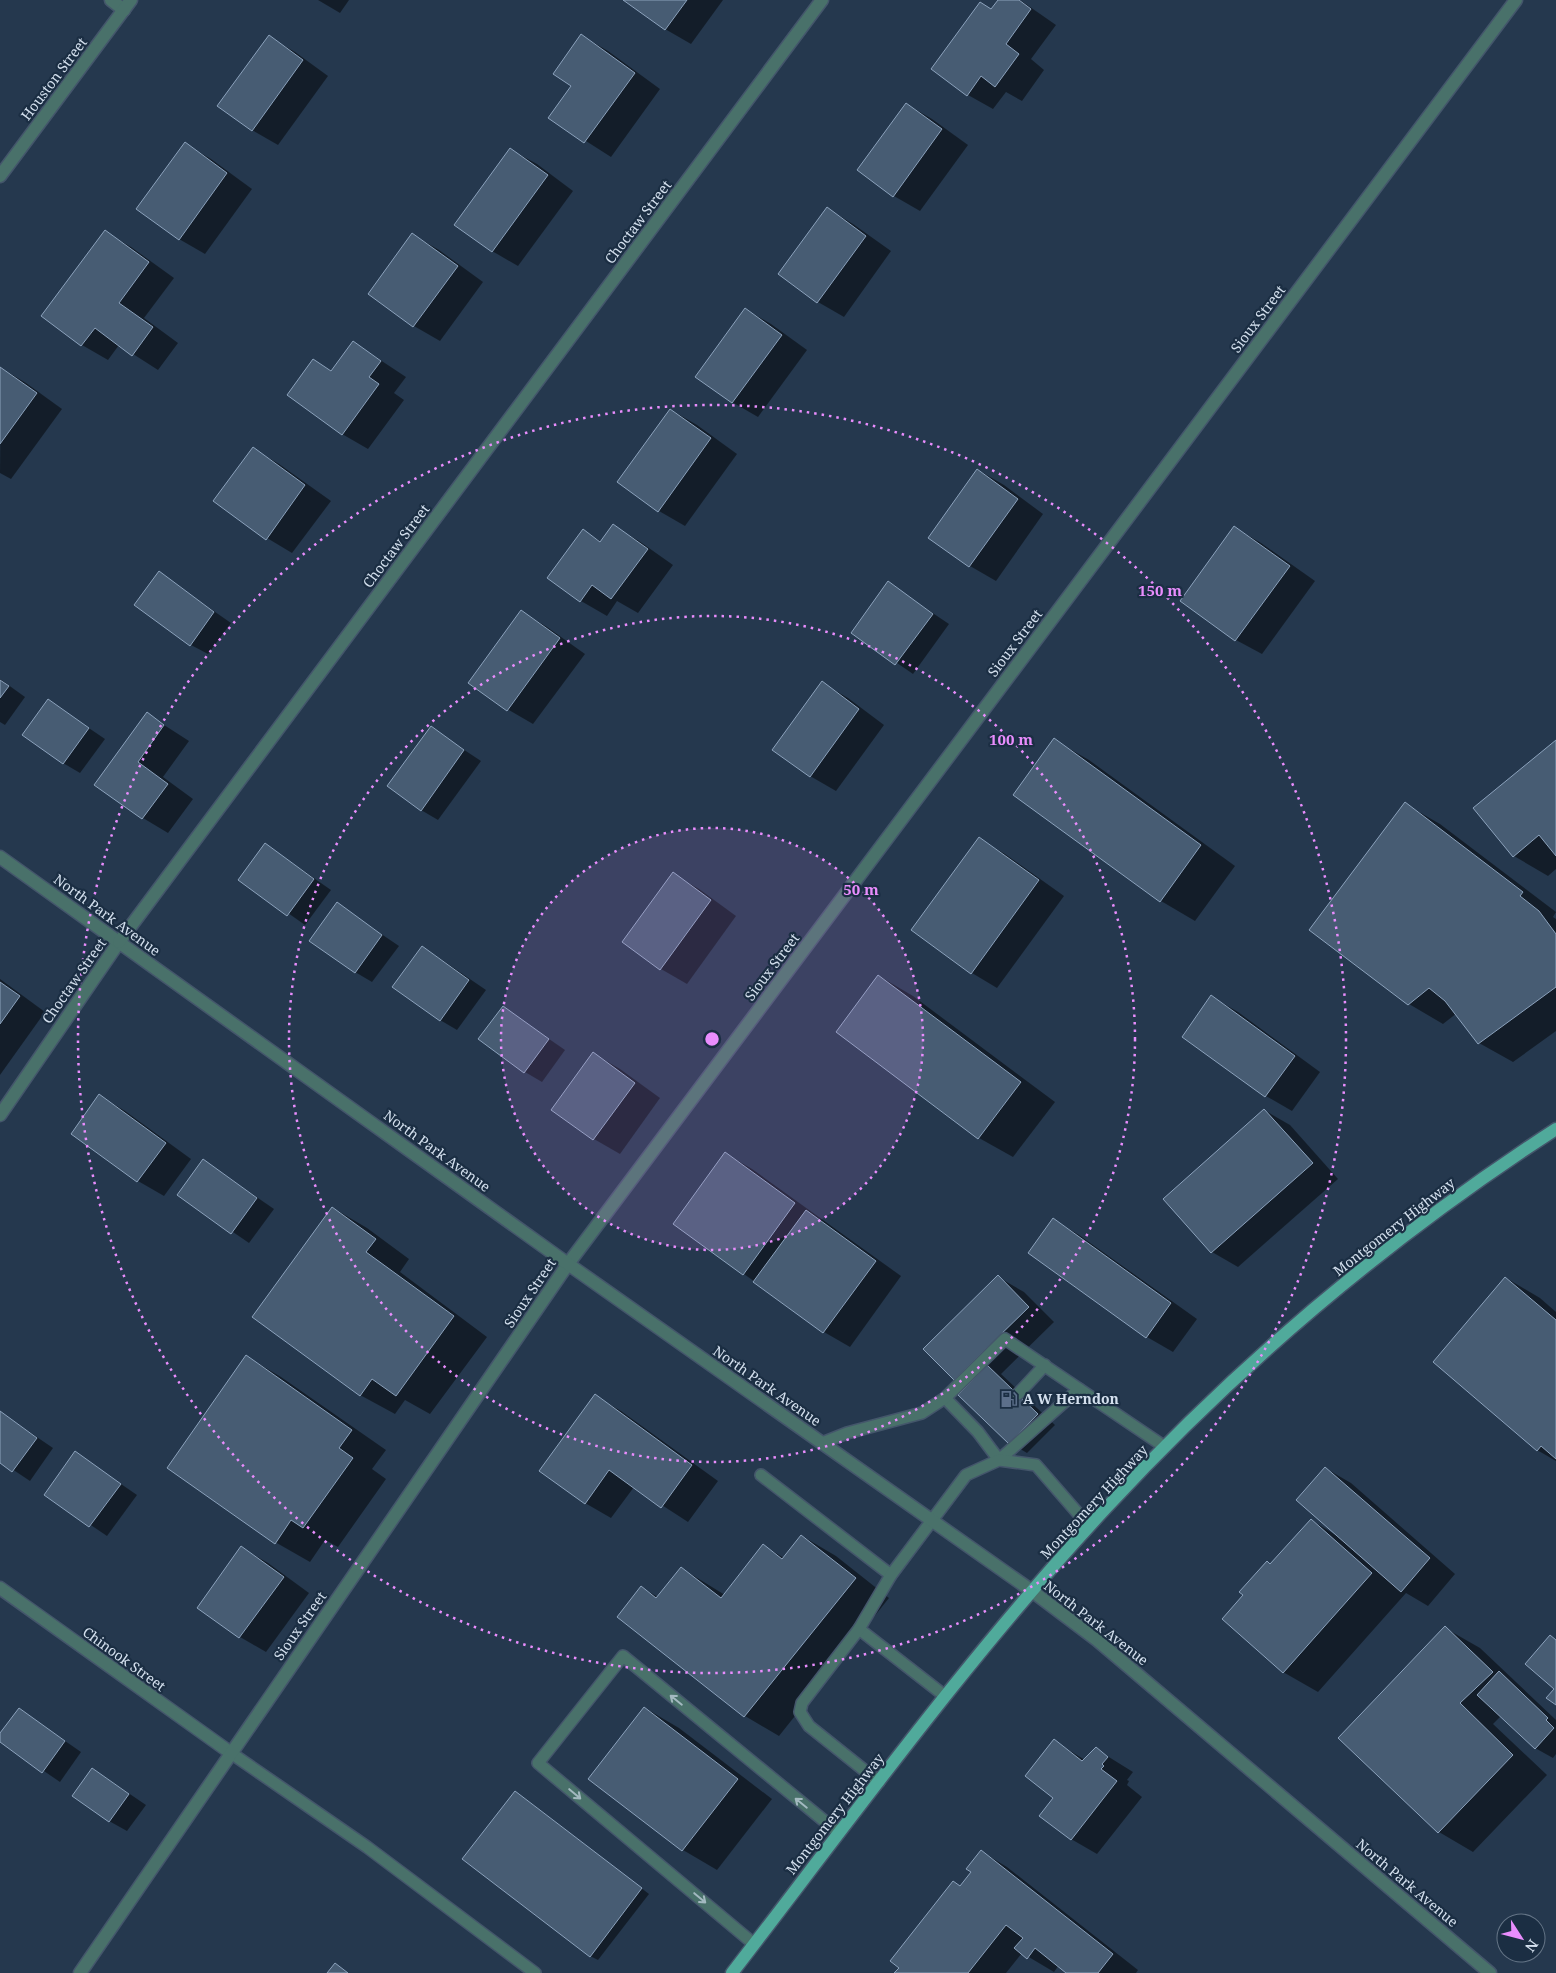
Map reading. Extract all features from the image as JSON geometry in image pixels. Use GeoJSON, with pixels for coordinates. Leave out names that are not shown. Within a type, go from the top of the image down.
{"type":"FeatureCollection","features":[{"type":"Feature","properties":{"kind":"main road","name":"Montgomery Highway"},"geometry":{"type":"LineString","coordinates":[[732,1973],[945,1696],[1032,1591],[1165,1447],[1206,1405],[1320,1303],[1490,1171],[1556,1128]]}},
{"type":"Feature","properties":{"kind":"street"},"geometry":{"type":"LineString","coordinates":[[111,0],[128,5]]}},
{"type":"Feature","properties":{"kind":"street","name":"Choctaw Street"},"geometry":{"type":"LineString","coordinates":[[0,1115],[119,942],[822,0]]}},
{"type":"Feature","properties":{"kind":"street","name":"Sioux Street"},"geometry":{"type":"LineString","coordinates":[[80,1973],[568,1264],[1516,0]]}},
{"type":"Feature","properties":{"kind":"street","name":"Houston Street"},"geometry":{"type":"LineString","coordinates":[[0,176],[128,5]]}},
{"type":"Feature","properties":{"kind":"street","name":"North Park Avenue"},"geometry":{"type":"LineString","coordinates":[[0,857],[568,1264],[933,1519],[1032,1591],[1097,1640],[1490,1973]]}},
{"type":"Feature","properties":{"kind":"street","name":"Chinook Street"},"geometry":{"type":"LineString","coordinates":[[0,1588],[232,1753]]}},
{"type":"Feature","properties":{"kind":"lane"},"geometry":{"type":"LineString","coordinates":[[822,1443],[847,1433],[922,1413],[945,1398],[1006,1339],[1165,1447]]}},
{"type":"Feature","properties":{"kind":"lane"},"geometry":{"type":"LineString","coordinates":[[1018,1394],[1045,1365]]}},
{"type":"Feature","properties":{"kind":"lane"},"geometry":{"type":"LineString","coordinates":[[879,1782],[809,1726],[800,1712],[802,1703],[859,1629],[891,1575],[966,1475],[999,1460],[1079,1389]]}},
{"type":"Feature","properties":{"kind":"lane"},"geometry":{"type":"LineString","coordinates":[[945,1398],[978,1432],[999,1460],[1036,1465],[1090,1526]]}},
{"type":"Feature","properties":{"kind":"lane"},"geometry":{"type":"LineString","coordinates":[[978,1432],[988,1423]]}},
{"type":"Feature","properties":{"kind":"lane"},"geometry":{"type":"LineString","coordinates":[[761,1475],[891,1575]]}},
{"type":"Feature","properties":{"kind":"lane"},"geometry":{"type":"LineString","coordinates":[[859,1629],[945,1696]]}},
{"type":"Feature","properties":{"kind":"lane"},"geometry":{"type":"LineString","coordinates":[[754,1944],[538,1763],[623,1656],[839,1834]]}},
{"type":"Feature","properties":{"kind":"lane"},"geometry":{"type":"LineString","coordinates":[[232,1753],[367,1847],[535,1973]]}},
{"type":"Feature","properties":{"kind":"building"},"geometry":{"type":"Polygon","coordinates":[[[623,0],[687,0],[665,30],[623,0]]]}},
{"type":"Feature","properties":{"kind":"building"},"geometry":{"type":"Polygon","coordinates":[[[998,0],[1019,0],[1031,9],[1006,44],[1019,54],[995,87],[981,76],[967,96],[931,69],[980,2],[991,9],[998,0]]]}},
{"type":"Feature","properties":{"kind":"building"},"geometry":{"type":"Polygon","coordinates":[[[581,34],[635,73],[584,143],[548,118],[571,86],[553,74],[581,34]]]}},
{"type":"Feature","properties":{"kind":"building"},"geometry":{"type":"Polygon","coordinates":[[[269,35],[303,60],[252,131],[217,106],[269,35]]]}},
{"type":"Feature","properties":{"kind":"building"},"geometry":{"type":"Polygon","coordinates":[[[906,103],[942,129],[893,197],[857,170],[906,103]]]}},
{"type":"Feature","properties":{"kind":"building"},"geometry":{"type":"Polygon","coordinates":[[[185,142],[227,173],[179,240],[136,209],[185,142]]]}},
{"type":"Feature","properties":{"kind":"building"},"geometry":{"type":"Polygon","coordinates":[[[510,148],[548,175],[492,252],[454,225],[510,148]]]}},
{"type":"Feature","properties":{"kind":"building"},"geometry":{"type":"Polygon","coordinates":[[[827,207],[866,236],[817,303],[778,274],[827,207]]]}},
{"type":"Feature","properties":{"kind":"building"},"geometry":{"type":"Polygon","coordinates":[[[105,230],[149,262],[119,303],[153,327],[132,356],[95,328],[81,346],[41,316],[105,230]]]}},
{"type":"Feature","properties":{"kind":"building"},"geometry":{"type":"Polygon","coordinates":[[[412,233],[458,266],[413,327],[368,294],[412,233]]]}},
{"type":"Feature","properties":{"kind":"building"},"geometry":{"type":"Polygon","coordinates":[[[745,308],[782,335],[732,403],[695,377],[745,308]]]}},
{"type":"Feature","properties":{"kind":"building"},"geometry":{"type":"Polygon","coordinates":[[[353,341],[381,361],[369,377],[379,384],[342,435],[287,395],[313,359],[331,371],[353,341]]]}},
{"type":"Feature","properties":{"kind":"building"},"geometry":{"type":"Polygon","coordinates":[[[0,367],[37,393],[0,444],[0,367]]]}},
{"type":"Feature","properties":{"kind":"building"},"geometry":{"type":"Polygon","coordinates":[[[670,409],[711,438],[658,512],[617,482],[670,409]]]}},
{"type":"Feature","properties":{"kind":"building"},"geometry":{"type":"Polygon","coordinates":[[[253,447],[305,485],[266,540],[213,501],[253,447]]]}},
{"type":"Feature","properties":{"kind":"building"},"geometry":{"type":"Polygon","coordinates":[[[977,469],[1018,499],[969,567],[928,538],[977,469]]]}},
{"type":"Feature","properties":{"kind":"building"},"geometry":{"type":"Polygon","coordinates":[[[613,524],[648,549],[611,599],[592,585],[580,602],[547,578],[583,529],[600,542],[613,524]]]}},
{"type":"Feature","properties":{"kind":"building"},"geometry":{"type":"Polygon","coordinates":[[[1234,526],[1290,566],[1235,641],[1180,601],[1234,526]]]}},
{"type":"Feature","properties":{"kind":"building"},"geometry":{"type":"Polygon","coordinates":[[[159,571],[214,612],[190,646],[134,605],[159,571]]]}},
{"type":"Feature","properties":{"kind":"building"},"geometry":{"type":"Polygon","coordinates":[[[888,581],[933,614],[895,665],[851,633],[888,581]]]}},
{"type":"Feature","properties":{"kind":"building"},"geometry":{"type":"Polygon","coordinates":[[[521,610],[560,638],[507,711],[468,683],[521,610]]]}},
{"type":"Feature","properties":{"kind":"building"},"geometry":{"type":"Polygon","coordinates":[[[0,680],[9,686],[0,698],[0,680]]]}},
{"type":"Feature","properties":{"kind":"building"},"geometry":{"type":"Polygon","coordinates":[[[822,681],[859,709],[810,777],[772,750],[822,681]]]}},
{"type":"Feature","properties":{"kind":"building"},"geometry":{"type":"Polygon","coordinates":[[[48,699],[89,728],[63,764],[22,735],[48,699]]]}},
{"type":"Feature","properties":{"kind":"building"},"geometry":{"type":"Polygon","coordinates":[[[147,712],[164,725],[138,762],[168,784],[142,819],[94,785],[147,712]]]}},
{"type":"Feature","properties":{"kind":"building"},"geometry":{"type":"Polygon","coordinates":[[[431,726],[464,750],[421,811],[387,786],[431,726]]]}},
{"type":"Feature","properties":{"kind":"building"},"geometry":{"type":"Polygon","coordinates":[[[1054,738],[1201,845],[1160,902],[1013,795],[1054,738]]]}},
{"type":"Feature","properties":{"kind":"building"},"geometry":{"type":"Polygon","coordinates":[[[1556,740],[1556,856],[1539,835],[1513,857],[1473,808],[1556,740]]]}},
{"type":"Feature","properties":{"kind":"building"},"geometry":{"type":"Polygon","coordinates":[[[1405,802],[1523,892],[1520,896],[1539,911],[1556,934],[1556,987],[1478,1044],[1445,1001],[1429,988],[1408,1005],[1309,930],[1405,802]]]}},
{"type":"Feature","properties":{"kind":"building"},"geometry":{"type":"Polygon","coordinates":[[[979,837],[1039,880],[971,974],[911,930],[979,837]]]}},
{"type":"Feature","properties":{"kind":"building"},"geometry":{"type":"Polygon","coordinates":[[[265,843],[314,879],[287,916],[238,880],[265,843]]]}},
{"type":"Feature","properties":{"kind":"building"},"geometry":{"type":"Polygon","coordinates":[[[673,872],[711,900],[660,970],[622,942],[673,872]]]}},
{"type":"Feature","properties":{"kind":"building"},"geometry":{"type":"Polygon","coordinates":[[[337,902],[382,935],[355,973],[309,941],[337,902]]]}},
{"type":"Feature","properties":{"kind":"building"},"geometry":{"type":"Polygon","coordinates":[[[422,946],[469,980],[440,1021],[392,987],[422,946]]]}},
{"type":"Feature","properties":{"kind":"building"},"geometry":{"type":"Polygon","coordinates":[[[878,975],[1021,1082],[978,1139],[836,1032],[878,975]]]}},
{"type":"Feature","properties":{"kind":"building"},"geometry":{"type":"Polygon","coordinates":[[[0,982],[20,996],[0,1024],[0,982]]]}},
{"type":"Feature","properties":{"kind":"building"},"geometry":{"type":"Polygon","coordinates":[[[1211,995],[1295,1056],[1265,1097],[1182,1037],[1211,995]]]}},
{"type":"Feature","properties":{"kind":"building"},"geometry":{"type":"Polygon","coordinates":[[[503,1006],[549,1039],[524,1073],[478,1039],[503,1006]]]}},
{"type":"Feature","properties":{"kind":"building"},"geometry":{"type":"Polygon","coordinates":[[[593,1052],[635,1083],[593,1140],[551,1110],[593,1052]]]}},
{"type":"Feature","properties":{"kind":"building"},"geometry":{"type":"Polygon","coordinates":[[[99,1094],[166,1143],[137,1182],[71,1134],[99,1094]]]}},
{"type":"Feature","properties":{"kind":"building"},"geometry":{"type":"Polygon","coordinates":[[[1264,1109],[1313,1163],[1211,1253],[1163,1199],[1264,1109]]]}},
{"type":"Feature","properties":{"kind":"building"},"geometry":{"type":"Polygon","coordinates":[[[725,1152],[795,1203],[743,1275],[673,1224],[725,1152]]]}},
{"type":"Feature","properties":{"kind":"building"},"geometry":{"type":"Polygon","coordinates":[[[203,1159],[257,1198],[231,1234],[177,1195],[203,1159]]]}},
{"type":"Feature","properties":{"kind":"building"},"geometry":{"type":"Polygon","coordinates":[[[332,1207],[376,1239],[366,1252],[454,1316],[396,1396],[372,1379],[360,1396],[252,1317],[332,1207]]]}},
{"type":"Feature","properties":{"kind":"building"},"geometry":{"type":"Polygon","coordinates":[[[806,1210],[876,1261],[823,1333],[753,1282],[806,1210]]]}},
{"type":"Feature","properties":{"kind":"building"},"geometry":{"type":"Polygon","coordinates":[[[1053,1218],[1171,1303],[1146,1338],[1028,1253],[1053,1218]]]}},
{"type":"Feature","properties":{"kind":"building"},"geometry":{"type":"Polygon","coordinates":[[[998,1275],[1029,1307],[954,1380],[923,1349],[998,1275]]]}},
{"type":"Feature","properties":{"kind":"building"},"geometry":{"type":"Polygon","coordinates":[[[1505,1277],[1556,1320],[1556,1459],[1541,1446],[1537,1451],[1433,1362],[1505,1277]]]}},
{"type":"Feature","properties":{"kind":"building"},"geometry":{"type":"Polygon","coordinates":[[[246,1355],[352,1430],[339,1448],[353,1458],[303,1528],[291,1520],[275,1544],[167,1468],[246,1355]]]}},
{"type":"Feature","properties":{"kind":"building"},"geometry":{"type":"Polygon","coordinates":[[[987,1365],[1038,1414],[1009,1444],[958,1395],[987,1365]]]}},
{"type":"Feature","properties":{"kind":"building"},"geometry":{"type":"Polygon","coordinates":[[[595,1394],[692,1465],[661,1508],[609,1470],[585,1504],[539,1471],[595,1394]]]}},
{"type":"Feature","properties":{"kind":"building"},"geometry":{"type":"Polygon","coordinates":[[[0,1411],[37,1438],[12,1472],[0,1463],[0,1411]]]}},
{"type":"Feature","properties":{"kind":"building"},"geometry":{"type":"Polygon","coordinates":[[[75,1451],[121,1484],[89,1527],[44,1495],[75,1451]]]}},
{"type":"Feature","properties":{"kind":"building"},"geometry":{"type":"Polygon","coordinates":[[[1325,1467],[1430,1558],[1401,1592],[1296,1500],[1325,1467]]]}},
{"type":"Feature","properties":{"kind":"building"},"geometry":{"type":"Polygon","coordinates":[[[1311,1519],[1372,1573],[1283,1673],[1222,1619],[1243,1595],[1239,1592],[1267,1561],[1270,1564],[1311,1519]]]}},
{"type":"Feature","properties":{"kind":"building"},"geometry":{"type":"Polygon","coordinates":[[[801,1535],[856,1578],[744,1717],[617,1617],[641,1586],[656,1598],[681,1567],[721,1598],[763,1544],[782,1559],[801,1535]]]}},
{"type":"Feature","properties":{"kind":"building"},"geometry":{"type":"Polygon","coordinates":[[[241,1546],[284,1577],[239,1638],[197,1608],[241,1546]]]}},
{"type":"Feature","properties":{"kind":"building"},"geometry":{"type":"Polygon","coordinates":[[[1445,1626],[1493,1672],[1460,1703],[1513,1755],[1438,1833],[1338,1738],[1445,1626]]]}},
{"type":"Feature","properties":{"kind":"building"},"geometry":{"type":"Polygon","coordinates":[[[1550,1635],[1556,1640],[1556,1705],[1546,1698],[1554,1689],[1525,1664],[1550,1635]]]}},
{"type":"Feature","properties":{"kind":"building"},"geometry":{"type":"Polygon","coordinates":[[[1499,1671],[1548,1718],[1546,1720],[1554,1728],[1535,1749],[1477,1695],[1499,1671]]]}},
{"type":"Feature","properties":{"kind":"building"},"geometry":{"type":"Polygon","coordinates":[[[644,1707],[738,1779],[682,1851],[588,1779],[644,1707]]]}},
{"type":"Feature","properties":{"kind":"building"},"geometry":{"type":"Polygon","coordinates":[[[19,1708],[65,1741],[42,1773],[0,1742],[0,1733],[19,1708]]]}},
{"type":"Feature","properties":{"kind":"building"},"geometry":{"type":"Polygon","coordinates":[[[1054,1739],[1082,1761],[1096,1747],[1108,1757],[1102,1764],[1104,1766],[1101,1769],[1117,1781],[1071,1840],[1039,1816],[1053,1798],[1025,1776],[1054,1739]]]}},
{"type":"Feature","properties":{"kind":"building"},"geometry":{"type":"Polygon","coordinates":[[[92,1768],[129,1794],[109,1822],[72,1796],[92,1768]]]}},
{"type":"Feature","properties":{"kind":"building"},"geometry":{"type":"Polygon","coordinates":[[[515,1791],[642,1888],[590,1957],[462,1859],[515,1791]]]}},
{"type":"Feature","properties":{"kind":"building"},"geometry":{"type":"Polygon","coordinates":[[[981,1850],[1113,1954],[1098,1973],[1066,1973],[1035,1948],[1027,1959],[1014,1948],[1023,1938],[1006,1925],[968,1973],[894,1973],[899,1968],[890,1961],[953,1881],[960,1886],[971,1872],[966,1869],[981,1850]]]}},
{"type":"Feature","properties":{"kind":"building"},"geometry":{"type":"Polygon","coordinates":[[[335,1963],[348,1973],[327,1973],[335,1963]]]}},
{"type":"Feature","properties":{"kind":"place","name":"A W Herndon"},"geometry":{"type":"Point","coordinates":[1009,1399]}}]}
